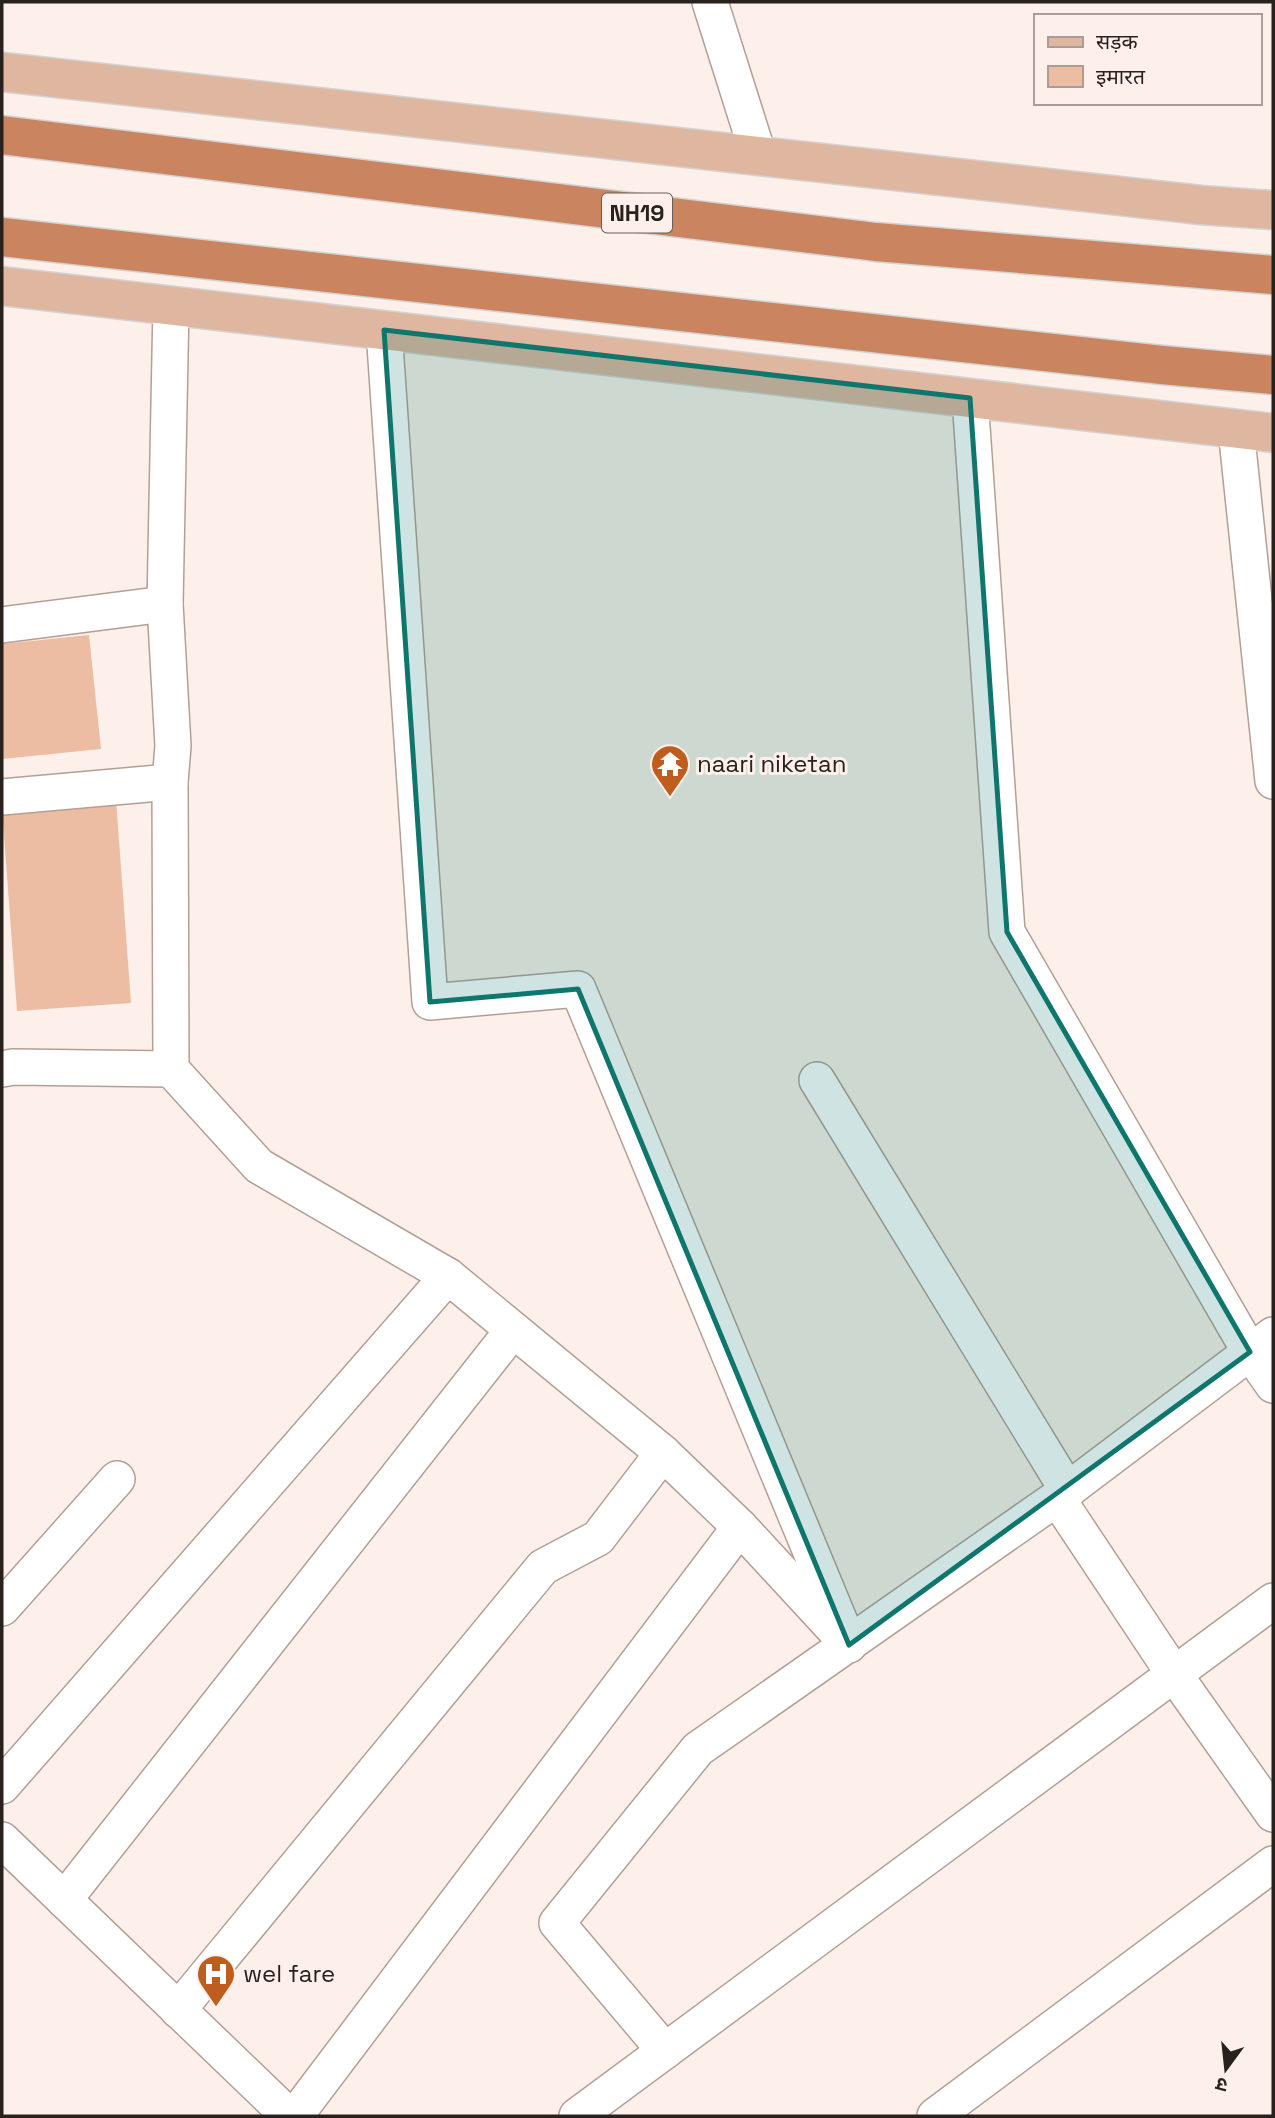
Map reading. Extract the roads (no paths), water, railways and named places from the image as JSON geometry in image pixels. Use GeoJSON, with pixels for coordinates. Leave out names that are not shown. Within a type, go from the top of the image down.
{"type":"FeatureCollection","features":[{"type":"Feature","properties":{"kind":"highway","name":"NH19"},"geometry":{"type":"LineString","coordinates":[[2,135],[876,242],[1273,275]]}},
{"type":"Feature","properties":{"kind":"highway"},"geometry":{"type":"LineString","coordinates":[[2,237],[1273,375]]}},
{"type":"Feature","properties":{"kind":"main road"},"geometry":{"type":"LineString","coordinates":[[2,72],[759,157],[1273,211]]}},
{"type":"Feature","properties":{"kind":"main road"},"geometry":{"type":"LineString","coordinates":[[2,286],[1273,433]]}},
{"type":"Feature","properties":{"kind":"street"},"geometry":{"type":"LineString","coordinates":[[710,2],[759,157]]}},
{"type":"Feature","properties":{"kind":"street"},"geometry":{"type":"LineString","coordinates":[[171,306],[165,604],[173,746],[170,782],[171,1069],[259,1166],[448,1276],[663,1453],[740,1527],[849,1645]]}},
{"type":"Feature","properties":{"kind":"street"},"geometry":{"type":"LineString","coordinates":[[384,330],[430,1002],[578,989],[849,1645]]}},
{"type":"Feature","properties":{"kind":"street"},"geometry":{"type":"LineString","coordinates":[[970,398],[1007,932],[1262,1344],[1273,1385]]}},
{"type":"Feature","properties":{"kind":"street"},"geometry":{"type":"LineString","coordinates":[[1236,429],[1273,781]]}},
{"type":"Feature","properties":{"kind":"street"},"geometry":{"type":"LineString","coordinates":[[2,625],[165,604]]}},
{"type":"Feature","properties":{"kind":"street"},"geometry":{"type":"LineString","coordinates":[[2,797],[170,782]]}},
{"type":"Feature","properties":{"kind":"street"},"geometry":{"type":"LineString","coordinates":[[2,1069],[171,1069]]}},
{"type":"Feature","properties":{"kind":"street"},"geometry":{"type":"LineString","coordinates":[[817,1080],[1063,1494],[1174,1674],[1273,1814]]}},
{"type":"Feature","properties":{"kind":"street"},"geometry":{"type":"LineString","coordinates":[[2,1786],[448,1276]]}},
{"type":"Feature","properties":{"kind":"street"},"geometry":{"type":"LineString","coordinates":[[64,1900],[513,1330]]}},
{"type":"Feature","properties":{"kind":"street"},"geometry":{"type":"LineString","coordinates":[[665,2051],[557,1923],[698,1749],[1063,1494],[1262,1344]]}},
{"type":"Feature","properties":{"kind":"street"},"geometry":{"type":"LineString","coordinates":[[178,2010],[542,1567],[598,1538],[663,1453]]}},
{"type":"Feature","properties":{"kind":"street"},"geometry":{"type":"LineString","coordinates":[[2,1608],[117,1479]]}},
{"type":"Feature","properties":{"kind":"street"},"geometry":{"type":"LineString","coordinates":[[295,2116],[740,1527]]}},
{"type":"Feature","properties":{"kind":"street"},"geometry":{"type":"LineString","coordinates":[[577,2116],[1273,1601]]}},
{"type":"Feature","properties":{"kind":"street"},"geometry":{"type":"LineString","coordinates":[[2,1840],[289,2116]]}},
{"type":"Feature","properties":{"kind":"street"},"geometry":{"type":"LineString","coordinates":[[935,2116],[1273,1864]]}},
{"type":"Feature","properties":{"kind":"place","name":"naari niketan"},"geometry":{"type":"Point","coordinates":[670,798]}},
{"type":"Feature","properties":{"kind":"place","name":"wel fare"},"geometry":{"type":"Point","coordinates":[216,2008]}}]}
